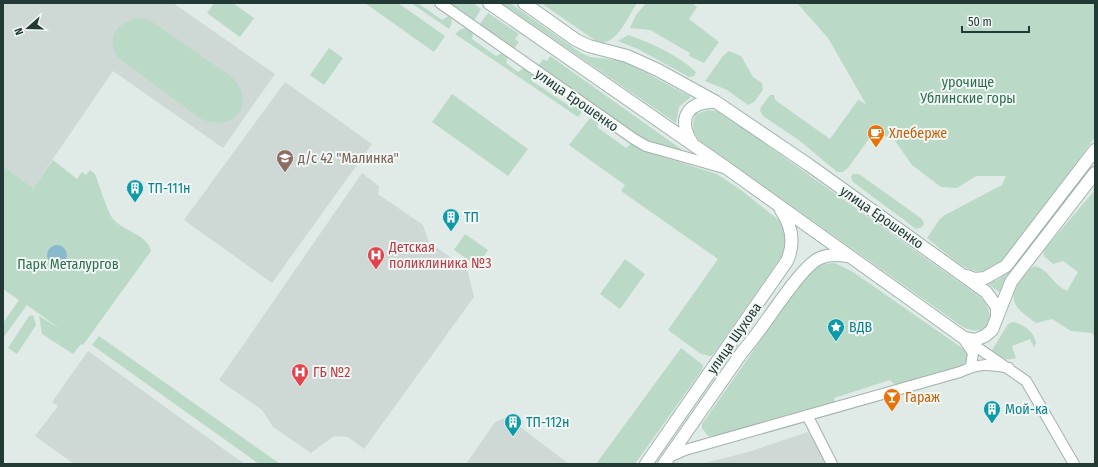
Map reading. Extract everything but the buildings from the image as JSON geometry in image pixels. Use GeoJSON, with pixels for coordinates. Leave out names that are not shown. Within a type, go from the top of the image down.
{"type":"FeatureCollection","features":[{"type":"Feature","properties":{"kind":"main road","name":"улица Ерошенко"},"geometry":{"type":"LineString","coordinates":[[489,3],[728,169],[847,256],[964,338]]}},
{"type":"Feature","properties":{"kind":"main road","name":"улица Ерошенко"},"geometry":{"type":"LineString","coordinates":[[524,3],[576,40],[589,46],[626,56],[658,70],[716,102],[964,275],[993,299],[997,307],[997,318]]}},
{"type":"Feature","properties":{"kind":"main road","name":"улица Ерошенко"},"geometry":{"type":"LineString","coordinates":[[693,145],[686,135],[684,125],[686,115],[698,104],[716,102]]}},
{"type":"Feature","properties":{"kind":"main road"},"geometry":{"type":"LineString","coordinates":[[964,275],[974,279],[985,278],[1006,266],[1095,150]]}},
{"type":"Feature","properties":{"kind":"main road"},"geometry":{"type":"LineString","coordinates":[[964,338],[975,340],[985,336],[992,330],[1011,282],[1095,173]]}},
{"type":"Feature","properties":{"kind":"main road","name":"улица Шухова"},"geometry":{"type":"LineString","coordinates":[[646,464],[788,261],[792,250],[792,236],[787,218],[778,206]]}},
{"type":"Feature","properties":{"kind":"main road","name":"улица Шухова"},"geometry":{"type":"LineString","coordinates":[[666,461],[743,351],[755,338],[806,268],[819,258],[833,254],[847,256]]}},
{"type":"Feature","properties":{"kind":"street","name":"улица Ерошенко"},"geometry":{"type":"LineString","coordinates":[[440,3],[634,140],[646,146],[728,169]]}},
{"type":"Feature","properties":{"kind":"street"},"geometry":{"type":"LineString","coordinates":[[971,366],[983,350],[992,330]]}},
{"type":"Feature","properties":{"kind":"street","name":"улица Ерошенко"},"geometry":{"type":"LineString","coordinates":[[964,338],[1026,381],[1074,464]]}},
{"type":"Feature","properties":{"kind":"street","name":"улица Ерошенко"},"geometry":{"type":"LineString","coordinates":[[964,338],[973,353],[971,366]]}},
{"type":"Feature","properties":{"kind":"street"},"geometry":{"type":"LineString","coordinates":[[666,461],[685,450],[960,372],[971,366],[986,363],[1009,368]]}},
{"type":"Feature","properties":{"kind":"street"},"geometry":{"type":"LineString","coordinates":[[808,415],[832,464]]}},
{"type":"Feature","properties":{"kind":"shaded area"},"geometry":{"type":"Polygon","coordinates":[[[3,3],[173,3],[275,74],[223,148],[113,71],[33,188],[3,166],[3,3]]]}},
{"type":"Feature","properties":{"kind":"shaded area","name":"д/с 42 \"Малинка\""},"geometry":{"type":"Polygon","coordinates":[[[285,82],[372,144],[272,283],[184,220],[285,82]]]}},
{"type":"Feature","properties":{"kind":"shaded area"},"geometry":{"type":"Polygon","coordinates":[[[362,173],[379,186],[378,194],[423,225],[429,242],[467,269],[474,297],[364,449],[348,437],[334,436],[311,453],[273,427],[262,410],[219,380],[362,173]]]}},
{"type":"Feature","properties":{"kind":"shaded area"},"geometry":{"type":"Polygon","coordinates":[[[88,351],[245,464],[74,464],[35,436],[58,406],[52,402],[88,351]]]}},
{"type":"Feature","properties":{"kind":"shaded area"},"geometry":{"type":"Polygon","coordinates":[[[507,417],[569,464],[466,464],[495,422],[507,417]]]}},
{"type":"Feature","properties":{"kind":"shaded area"},"geometry":{"type":"Polygon","coordinates":[[[808,432],[830,464],[702,464],[748,452],[808,432]]]}},
{"type":"Feature","properties":{"kind":"green space"},"geometry":{"type":"Polygon","coordinates":[[[214,3],[233,3],[254,18],[240,37],[207,13],[214,3]]]}},
{"type":"Feature","properties":{"kind":"green space"},"geometry":{"type":"Polygon","coordinates":[[[365,3],[398,3],[445,36],[434,52],[365,3]]]}},
{"type":"Feature","properties":{"kind":"green space"},"geometry":{"type":"Polygon","coordinates":[[[411,3],[418,3],[442,20],[450,15],[452,19],[451,26],[449,29],[411,3]]]}},
{"type":"Feature","properties":{"kind":"green space"},"geometry":{"type":"Polygon","coordinates":[[[449,3],[473,3],[481,9],[474,21],[449,3]]]}},
{"type":"Feature","properties":{"kind":"green space"},"geometry":{"type":"Polygon","coordinates":[[[501,3],[510,3],[581,53],[590,57],[624,61],[691,97],[679,107],[676,123],[501,3]]]}},
{"type":"Feature","properties":{"kind":"green space"},"geometry":{"type":"Polygon","coordinates":[[[541,3],[637,3],[617,34],[606,42],[599,43],[541,3]]]}},
{"type":"Feature","properties":{"kind":"green space"},"geometry":{"type":"Polygon","coordinates":[[[646,3],[692,3],[697,7],[689,19],[719,42],[704,63],[689,56],[690,53],[650,30],[630,28],[636,15],[646,3]]]}},
{"type":"Feature","properties":{"kind":"green space","name":"урочище Ублинские горы"},"geometry":{"type":"Polygon","coordinates":[[[797,3],[1095,3],[1095,137],[1015,248],[1002,261],[990,269],[980,271],[970,270],[961,265],[927,238],[940,219],[945,215],[1002,185],[1006,176],[976,176],[957,188],[941,187],[912,165],[893,138],[873,133],[848,168],[843,172],[837,172],[800,141],[763,116],[760,111],[761,107],[770,95],[774,95],[775,100],[830,139],[858,100],[866,104],[828,38],[797,3]]]}},
{"type":"Feature","properties":{"kind":"green space"},"geometry":{"type":"Polygon","coordinates":[[[488,13],[519,34],[515,39],[519,42],[513,50],[479,25],[488,13]]]}},
{"type":"Feature","properties":{"kind":"green space"},"geometry":{"type":"Polygon","coordinates":[[[136,18],[145,19],[154,23],[233,78],[240,88],[243,98],[242,107],[238,114],[232,119],[223,122],[213,122],[201,119],[117,57],[113,43],[115,32],[123,24],[136,18]]]}},
{"type":"Feature","properties":{"kind":"green space"},"geometry":{"type":"Polygon","coordinates":[[[468,28],[473,33],[472,39],[496,56],[502,53],[508,56],[506,63],[518,72],[524,68],[533,75],[532,81],[571,107],[577,105],[581,108],[581,113],[578,117],[455,34],[461,29],[468,28]]]}},
{"type":"Feature","properties":{"kind":"green space"},"geometry":{"type":"Polygon","coordinates":[[[628,35],[673,55],[696,72],[694,76],[689,77],[638,49],[618,41],[628,35]]]}},
{"type":"Feature","properties":{"kind":"green space"},"geometry":{"type":"Polygon","coordinates":[[[329,48],[343,58],[324,85],[310,75],[329,48]]]}},
{"type":"Feature","properties":{"kind":"green space"},"geometry":{"type":"Polygon","coordinates":[[[729,51],[741,56],[753,77],[762,83],[763,90],[754,102],[748,105],[727,90],[705,81],[723,56],[729,51]]]}},
{"type":"Feature","properties":{"kind":"green space"},"geometry":{"type":"Polygon","coordinates":[[[550,56],[691,156],[642,139],[538,66],[543,59],[547,61],[550,56]]]}},
{"type":"Feature","properties":{"kind":"green space"},"geometry":{"type":"Polygon","coordinates":[[[452,94],[528,149],[508,176],[432,122],[452,94]]]}},
{"type":"Feature","properties":{"kind":"green space"},"geometry":{"type":"Polygon","coordinates":[[[708,110],[717,111],[743,128],[980,297],[989,310],[989,322],[986,327],[982,330],[976,331],[961,326],[700,141],[695,135],[693,121],[696,114],[708,110]]]}},
{"type":"Feature","properties":{"kind":"green space"},"geometry":{"type":"Polygon","coordinates":[[[590,118],[599,120],[597,127],[626,148],[632,143],[654,154],[717,174],[741,190],[781,222],[786,238],[783,254],[711,356],[701,354],[668,330],[718,259],[621,191],[625,185],[569,145],[590,118]]]}},
{"type":"Feature","properties":{"kind":"green space","name":"Парк Металургов"},"geometry":{"type":"Polygon","coordinates":[[[53,160],[77,179],[82,172],[86,175],[90,170],[95,174],[106,205],[114,220],[146,241],[151,251],[83,345],[81,344],[73,354],[42,334],[39,316],[60,329],[27,305],[3,338],[3,323],[19,300],[3,289],[3,166],[33,188],[53,160]]]}},
{"type":"Feature","properties":{"kind":"green space"},"geometry":{"type":"Polygon","coordinates":[[[853,174],[859,174],[922,219],[924,224],[922,227],[916,229],[853,182],[851,177],[853,174]]]}},
{"type":"Feature","properties":{"kind":"green space"},"geometry":{"type":"Polygon","coordinates":[[[1095,190],[1095,337],[1092,333],[1071,331],[1052,319],[1036,323],[1019,309],[1014,299],[1014,293],[1029,270],[1035,266],[1048,274],[1067,291],[1078,272],[1063,261],[1053,264],[1044,256],[1043,251],[1095,190]]]}},
{"type":"Feature","properties":{"kind":"green space"},"geometry":{"type":"Polygon","coordinates":[[[1065,198],[1069,200],[999,292],[987,283],[997,280],[1008,272],[1065,198]]]}},
{"type":"Feature","properties":{"kind":"green space"},"geometry":{"type":"Polygon","coordinates":[[[465,234],[488,250],[477,266],[454,250],[465,234]]]}},
{"type":"Feature","properties":{"kind":"green space"},"geometry":{"type":"Polygon","coordinates":[[[625,259],[645,274],[620,309],[600,294],[625,259]]]}},
{"type":"Feature","properties":{"kind":"green space"},"geometry":{"type":"Polygon","coordinates":[[[835,263],[853,272],[965,350],[967,356],[963,366],[896,386],[890,380],[834,398],[835,403],[716,436],[708,436],[702,428],[702,424],[798,287],[809,273],[817,267],[835,263]]]}},
{"type":"Feature","properties":{"kind":"green space"},"geometry":{"type":"Polygon","coordinates":[[[33,315],[36,325],[17,354],[8,348],[29,316],[33,315]]]}},
{"type":"Feature","properties":{"kind":"green space"},"geometry":{"type":"Polygon","coordinates":[[[1013,322],[1028,329],[1033,335],[1036,343],[1034,348],[1030,339],[1012,346],[1016,358],[1002,358],[992,350],[1008,324],[1013,322]]]}},
{"type":"Feature","properties":{"kind":"green space"},"geometry":{"type":"Polygon","coordinates":[[[99,336],[280,464],[259,464],[92,345],[99,336]]]}},
{"type":"Feature","properties":{"kind":"green space"},"geometry":{"type":"Polygon","coordinates":[[[681,348],[703,365],[702,370],[635,464],[596,464],[681,348]]]}},
{"type":"Feature","properties":{"kind":"water"},"geometry":{"type":"Polygon","coordinates":[[[57,245],[64,248],[67,255],[64,262],[57,265],[50,262],[47,255],[50,248],[57,245]]]}},
{"type":"Feature","properties":{"kind":"place","name":"Хлеберже"},"geometry":{"type":"Point","coordinates":[876,148]}},
{"type":"Feature","properties":{"kind":"place","name":"д/с 42 \"Малинка\""},"geometry":{"type":"Point","coordinates":[285,173]}},
{"type":"Feature","properties":{"kind":"place","name":"ТП-111н"},"geometry":{"type":"Point","coordinates":[135,203]}},
{"type":"Feature","properties":{"kind":"place","name":"ТП"},"geometry":{"type":"Point","coordinates":[451,232]}},
{"type":"Feature","properties":{"kind":"place","name":"Детская поликлиника №3"},"geometry":{"type":"Point","coordinates":[376,270]}},
{"type":"Feature","properties":{"kind":"place","name":"ВДВ"},"geometry":{"type":"Point","coordinates":[836,342]}},
{"type":"Feature","properties":{"kind":"place","name":"ГБ №2"},"geometry":{"type":"Point","coordinates":[300,387]}},
{"type":"Feature","properties":{"kind":"place","name":"Гараж"},"geometry":{"type":"Point","coordinates":[892,412]}},
{"type":"Feature","properties":{"kind":"place","name":"Мой-ка"},"geometry":{"type":"Point","coordinates":[992,424]}},
{"type":"Feature","properties":{"kind":"place","name":"ТП-112н"},"geometry":{"type":"Point","coordinates":[513,437]}}]}
